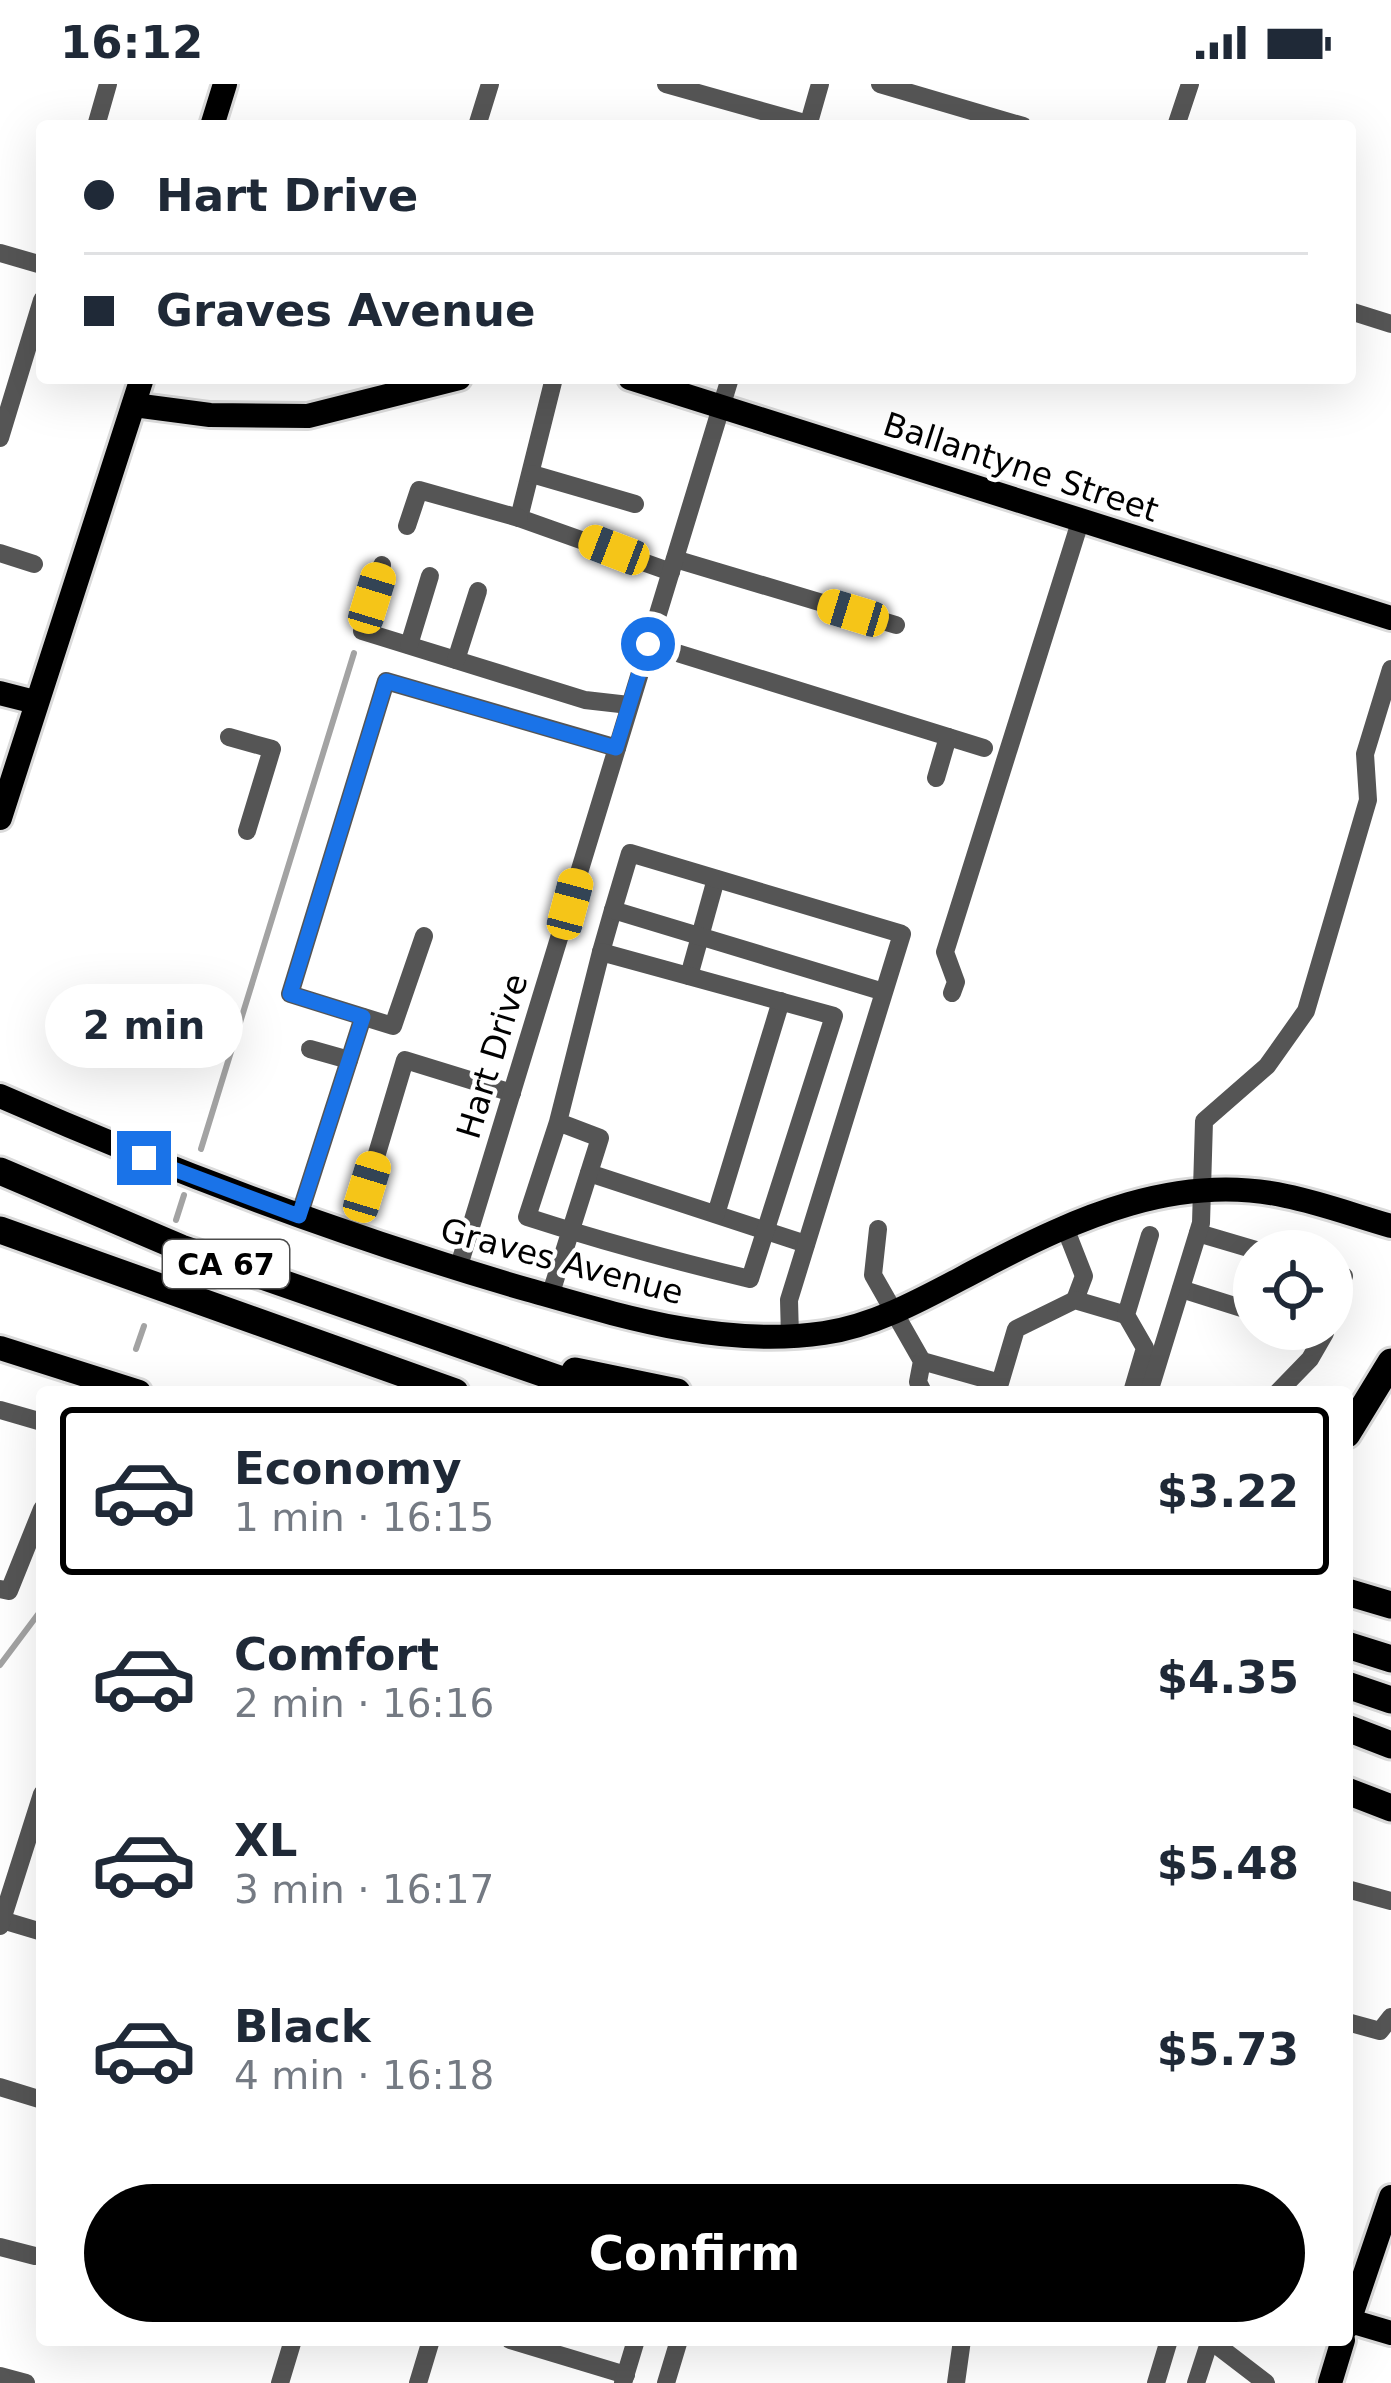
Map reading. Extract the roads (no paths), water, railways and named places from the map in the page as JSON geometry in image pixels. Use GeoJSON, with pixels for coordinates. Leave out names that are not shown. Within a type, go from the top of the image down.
{"type":"FeatureCollection","features":[{"type":"Feature","properties":{"kind":"highway","name":"CA 67"},"geometry":{"type":"LineString","coordinates":[[0,1171],[181,1248],[579,1386]]}},
{"type":"Feature","properties":{"kind":"highway","name":"CA 67"},"geometry":{"type":"LineString","coordinates":[[0,1230],[437,1386]]}},
{"type":"Feature","properties":{"kind":"highway"},"geometry":{"type":"LineString","coordinates":[[458,1346],[648,1386]]}},
{"type":"Feature","properties":{"kind":"highway"},"geometry":{"type":"LineString","coordinates":[[320,1348],[388,1386]]}},
{"type":"Feature","properties":{"kind":"highway"},"geometry":{"type":"LineString","coordinates":[[1353,1424],[1391,1362]]}},
{"type":"Feature","properties":{"kind":"highway"},"geometry":{"type":"LineString","coordinates":[[1353,1594],[1391,1605]]}},
{"type":"Feature","properties":{"kind":"highway"},"geometry":{"type":"LineString","coordinates":[[1353,1647],[1391,1659]]}},
{"type":"Feature","properties":{"kind":"highway"},"geometry":{"type":"LineString","coordinates":[[1353,1687],[1391,1700]]}},
{"type":"Feature","properties":{"kind":"highway"},"geometry":{"type":"LineString","coordinates":[[1353,1730],[1391,1745]]}},
{"type":"Feature","properties":{"kind":"highway"},"geometry":{"type":"LineString","coordinates":[[1353,1793],[1391,1808]]}},
{"type":"Feature","properties":{"kind":"main road"},"geometry":{"type":"LineString","coordinates":[[214,120],[225,84]]}},
{"type":"Feature","properties":{"kind":"main road"},"geometry":{"type":"LineString","coordinates":[[0,818],[140,384]]}},
{"type":"Feature","properties":{"kind":"main road","name":"Ballantyne Street"},"geometry":{"type":"LineString","coordinates":[[651,384],[1391,618]]}},
{"type":"Feature","properties":{"kind":"main road"},"geometry":{"type":"LineString","coordinates":[[134,405],[210,416],[308,416],[390,386]]}},
{"type":"Feature","properties":{"kind":"main road"},"geometry":{"type":"LineString","coordinates":[[0,693],[35,702]]}},
{"type":"Feature","properties":{"kind":"main road","name":"Graves Avenue"},"geometry":{"type":"LineString","coordinates":[[0,1096],[299,1216],[458,1269],[671,1328],[790,1337],[830,1333],[893,1312],[1064,1225],[1130,1202],[1199,1192],[1284,1195],[1391,1226]]}},
{"type":"Feature","properties":{"kind":"main road"},"geometry":{"type":"LineString","coordinates":[[0,1348],[82,1384]]}},
{"type":"Feature","properties":{"kind":"main road"},"geometry":{"type":"LineString","coordinates":[[1353,2307],[1391,2197]]}},
{"type":"Feature","properties":{"kind":"main road"},"geometry":{"type":"LineString","coordinates":[[1353,2328],[1391,2333]]}},
{"type":"Feature","properties":{"kind":"main road"},"geometry":{"type":"LineString","coordinates":[[1330,2383],[1341,2346]]}},
{"type":"Feature","properties":{"kind":"street"},"geometry":{"type":"LineString","coordinates":[[98,120],[108,84]]}},
{"type":"Feature","properties":{"kind":"street"},"geometry":{"type":"LineString","coordinates":[[479,120],[490,84]]}},
{"type":"Feature","properties":{"kind":"street"},"geometry":{"type":"LineString","coordinates":[[666,84],[791,120]]}},
{"type":"Feature","properties":{"kind":"street"},"geometry":{"type":"LineString","coordinates":[[809,120],[820,84]]}},
{"type":"Feature","properties":{"kind":"street"},"geometry":{"type":"LineString","coordinates":[[880,84],[1003,120]]}},
{"type":"Feature","properties":{"kind":"street"},"geometry":{"type":"LineString","coordinates":[[1178,120],[1190,84]]}},
{"type":"Feature","properties":{"kind":"street"},"geometry":{"type":"LineString","coordinates":[[0,253],[36,264]]}},
{"type":"Feature","properties":{"kind":"street"},"geometry":{"type":"LineString","coordinates":[[1356,313],[1391,324]]}},
{"type":"Feature","properties":{"kind":"street"},"geometry":{"type":"LineString","coordinates":[[0,438],[6,397],[36,316]]}},
{"type":"Feature","properties":{"kind":"street"},"geometry":{"type":"LineString","coordinates":[[519,518],[553,384]]}},
{"type":"Feature","properties":{"kind":"street","name":"Hart Drive"},"geometry":{"type":"LineString","coordinates":[[458,1269],[728,384]]}},
{"type":"Feature","properties":{"kind":"street"},"geometry":{"type":"LineString","coordinates":[[532,474],[635,504]]}},
{"type":"Feature","properties":{"kind":"street"},"geometry":{"type":"LineString","coordinates":[[407,526],[419,490],[896,626]]}},
{"type":"Feature","properties":{"kind":"street"},"geometry":{"type":"LineString","coordinates":[[952,993],[956,982],[945,952],[1080,522]]}},
{"type":"Feature","properties":{"kind":"street"},"geometry":{"type":"LineString","coordinates":[[0,553],[34,564]]}},
{"type":"Feature","properties":{"kind":"street"},"geometry":{"type":"LineString","coordinates":[[382,565],[362,631],[585,700],[629,706]]}},
{"type":"Feature","properties":{"kind":"street"},"geometry":{"type":"LineString","coordinates":[[409,646],[430,576]]}},
{"type":"Feature","properties":{"kind":"street"},"geometry":{"type":"LineString","coordinates":[[456,660],[478,591]]}},
{"type":"Feature","properties":{"kind":"street"},"geometry":{"type":"LineString","coordinates":[[648,644],[984,748]]}},
{"type":"Feature","properties":{"kind":"street"},"geometry":{"type":"LineString","coordinates":[[1151,1386],[1198,1233],[1204,1121],[1267,1066],[1306,1011],[1368,800],[1365,754],[1391,668]]}},
{"type":"Feature","properties":{"kind":"street"},"geometry":{"type":"LineString","coordinates":[[424,936],[393,1026],[290,994],[386,681],[616,748]]}},
{"type":"Feature","properties":{"kind":"street"},"geometry":{"type":"LineString","coordinates":[[229,737],[272,749],[247,831]]}},
{"type":"Feature","properties":{"kind":"street"},"geometry":{"type":"LineString","coordinates":[[936,778],[948,737]]}},
{"type":"Feature","properties":{"kind":"street"},"geometry":{"type":"LineString","coordinates":[[601,952],[834,1016],[750,1280],[527,1217],[558,1122],[601,952],[630,853],[902,934],[789,1300],[790,1337]]}},
{"type":"Feature","properties":{"kind":"street"},"geometry":{"type":"LineString","coordinates":[[689,976],[716,879]]}},
{"type":"Feature","properties":{"kind":"street"},"geometry":{"type":"LineString","coordinates":[[613,910],[884,992]]}},
{"type":"Feature","properties":{"kind":"street"},"geometry":{"type":"LineString","coordinates":[[716,1214],[781,1001]]}},
{"type":"Feature","properties":{"kind":"street"},"geometry":{"type":"LineString","coordinates":[[299,1216],[363,1017]]}},
{"type":"Feature","properties":{"kind":"street"},"geometry":{"type":"LineString","coordinates":[[310,1049],[350,1060]]}},
{"type":"Feature","properties":{"kind":"street"},"geometry":{"type":"LineString","coordinates":[[367,1187],[405,1060],[512,1093]]}},
{"type":"Feature","properties":{"kind":"street"},"geometry":{"type":"LineString","coordinates":[[550,1296],[600,1138],[558,1122]]}},
{"type":"Feature","properties":{"kind":"street"},"geometry":{"type":"LineString","coordinates":[[589,1173],[806,1244]]}},
{"type":"Feature","properties":{"kind":"street"},"geometry":{"type":"LineString","coordinates":[[1064,1225],[1084,1276],[1075,1300]]}},
{"type":"Feature","properties":{"kind":"street"},"geometry":{"type":"LineString","coordinates":[[878,1229],[873,1275],[922,1361],[920,1386]]}},
{"type":"Feature","properties":{"kind":"street"},"geometry":{"type":"LineString","coordinates":[[1198,1233],[1233,1244]]}},
{"type":"Feature","properties":{"kind":"street"},"geometry":{"type":"LineString","coordinates":[[1126,1315],[1150,1235]]}},
{"type":"Feature","properties":{"kind":"street"},"geometry":{"type":"LineString","coordinates":[[1180,1289],[1233,1305]]}},
{"type":"Feature","properties":{"kind":"street"},"geometry":{"type":"LineString","coordinates":[[922,1361],[1000,1383],[1016,1329],[1075,1300],[1126,1315],[1145,1348],[1134,1386]]}},
{"type":"Feature","properties":{"kind":"street"},"geometry":{"type":"LineString","coordinates":[[1284,1386],[1313,1350]]}},
{"type":"Feature","properties":{"kind":"street"},"geometry":{"type":"LineString","coordinates":[[0,1410],[36,1420]]}},
{"type":"Feature","properties":{"kind":"street"},"geometry":{"type":"LineString","coordinates":[[0,1589],[9,1592],[36,1524]]}},
{"type":"Feature","properties":{"kind":"street"},"geometry":{"type":"LineString","coordinates":[[33,1851],[1,1923],[36,1931]]}},
{"type":"Feature","properties":{"kind":"street"},"geometry":{"type":"LineString","coordinates":[[1353,1891],[1391,1901]]}},
{"type":"Feature","properties":{"kind":"street"},"geometry":{"type":"LineString","coordinates":[[1353,2024],[1379,2030],[1391,2017]]}},
{"type":"Feature","properties":{"kind":"street"},"geometry":{"type":"LineString","coordinates":[[0,2087],[36,2098]]}},
{"type":"Feature","properties":{"kind":"street"},"geometry":{"type":"LineString","coordinates":[[0,2246],[35,2256]]}},
{"type":"Feature","properties":{"kind":"street"},"geometry":{"type":"LineString","coordinates":[[280,2383],[291,2346]]}},
{"type":"Feature","properties":{"kind":"street"},"geometry":{"type":"LineString","coordinates":[[418,2383],[429,2346]]}},
{"type":"Feature","properties":{"kind":"street"},"geometry":{"type":"LineString","coordinates":[[528,2346],[624,2379],[634,2346]]}},
{"type":"Feature","properties":{"kind":"street"},"geometry":{"type":"LineString","coordinates":[[666,2383],[677,2346]]}},
{"type":"Feature","properties":{"kind":"street"},"geometry":{"type":"LineString","coordinates":[[956,2383],[961,2346]]}},
{"type":"Feature","properties":{"kind":"street"},"geometry":{"type":"LineString","coordinates":[[1156,2383],[1167,2346]]}},
{"type":"Feature","properties":{"kind":"street"},"geometry":{"type":"LineString","coordinates":[[1196,2383],[1208,2346]]}},
{"type":"Feature","properties":{"kind":"street"},"geometry":{"type":"LineString","coordinates":[[1218,2346],[1266,2383]]}},
{"type":"Feature","properties":{"kind":"street"},"geometry":{"type":"LineString","coordinates":[[0,2376],[26,2383]]}},
{"type":"Feature","properties":{"kind":"waterway"},"geometry":{"type":"LineString","coordinates":[[201,1149],[354,653]]}},
{"type":"Feature","properties":{"kind":"waterway"},"geometry":{"type":"LineString","coordinates":[[176,1220],[184,1195]]}},
{"type":"Feature","properties":{"kind":"waterway"},"geometry":{"type":"LineString","coordinates":[[136,1349],[144,1326]]}},
{"type":"Feature","properties":{"kind":"waterway"},"geometry":{"type":"LineString","coordinates":[[0,1665],[36,1617]]}}]}
